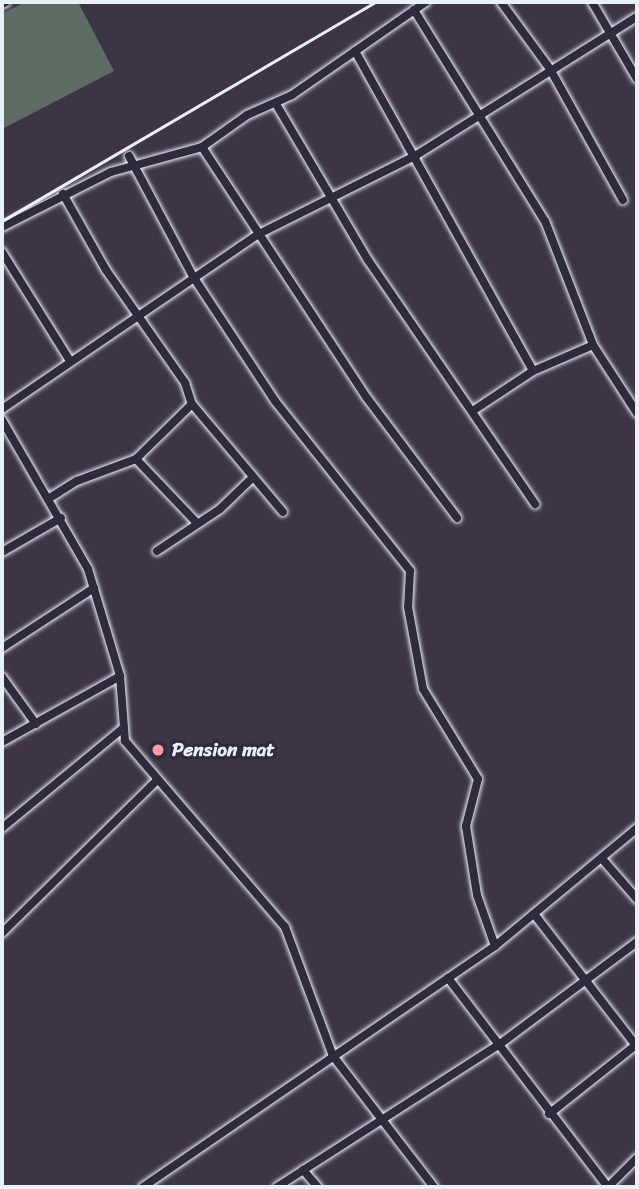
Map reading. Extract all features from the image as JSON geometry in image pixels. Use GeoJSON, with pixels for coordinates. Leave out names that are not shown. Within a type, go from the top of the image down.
{"type":"FeatureCollection","features":[{"type":"Feature","properties":{"kind":"street"},"geometry":{"type":"LineString","coordinates":[[2,227],[63,194],[131,165],[202,147],[247,115],[276,104],[426,2]]}},
{"type":"Feature","properties":{"kind":"street"},"geometry":{"type":"LineString","coordinates":[[501,2],[550,69],[623,200]]}},
{"type":"Feature","properties":{"kind":"street"},"geometry":{"type":"LineString","coordinates":[[592,2],[637,79]]}},
{"type":"Feature","properties":{"kind":"street"},"geometry":{"type":"LineString","coordinates":[[414,10],[545,221],[593,345],[637,413]]}},
{"type":"Feature","properties":{"kind":"street"},"geometry":{"type":"LineString","coordinates":[[2,409],[137,313],[259,234],[328,197],[415,156],[637,17]]}},
{"type":"Feature","properties":{"kind":"street"},"geometry":{"type":"LineString","coordinates":[[355,51],[533,371]]}},
{"type":"Feature","properties":{"kind":"street"},"geometry":{"type":"LineString","coordinates":[[276,104],[328,197],[535,504]]}},
{"type":"Feature","properties":{"kind":"street"},"geometry":{"type":"LineString","coordinates":[[202,147],[397,442],[457,518]]}},
{"type":"Feature","properties":{"kind":"street"},"geometry":{"type":"LineString","coordinates":[[129,156],[131,165],[194,278],[275,401],[410,571],[408,607],[424,689],[478,779],[467,826],[477,895],[495,946]]}},
{"type":"Feature","properties":{"kind":"street"},"geometry":{"type":"LineString","coordinates":[[63,194],[192,404],[250,480],[283,512]]}},
{"type":"Feature","properties":{"kind":"street"},"geometry":{"type":"LineString","coordinates":[[2,252],[70,361]]}},
{"type":"Feature","properties":{"kind":"street"},"geometry":{"type":"LineString","coordinates":[[474,410],[533,371],[593,345]]}},
{"type":"Feature","properties":{"kind":"street"},"geometry":{"type":"LineString","coordinates":[[48,499],[77,481],[136,459],[192,404]]}},
{"type":"Feature","properties":{"kind":"street"},"geometry":{"type":"LineString","coordinates":[[2,420],[61,518],[94,588],[120,676],[122,729],[156,781],[285,927],[333,1056],[379,1121],[434,1187]]}},
{"type":"Feature","properties":{"kind":"street"},"geometry":{"type":"LineString","coordinates":[[136,459],[196,522]]}},
{"type":"Feature","properties":{"kind":"street"},"geometry":{"type":"LineString","coordinates":[[157,551],[196,522],[220,509],[250,480]]}},
{"type":"Feature","properties":{"kind":"street"},"geometry":{"type":"LineString","coordinates":[[2,552],[61,518]]}},
{"type":"Feature","properties":{"kind":"street"},"geometry":{"type":"LineString","coordinates":[[2,648],[94,588]]}},
{"type":"Feature","properties":{"kind":"street"},"geometry":{"type":"LineString","coordinates":[[2,742],[120,676]]}},
{"type":"Feature","properties":{"kind":"street"},"geometry":{"type":"LineString","coordinates":[[2,677],[36,724]]}},
{"type":"Feature","properties":{"kind":"street"},"geometry":{"type":"LineString","coordinates":[[2,828],[122,729]]}},
{"type":"Feature","properties":{"kind":"street"},"geometry":{"type":"LineString","coordinates":[[2,933],[156,781]]}},
{"type":"Feature","properties":{"kind":"street"},"geometry":{"type":"LineString","coordinates":[[143,1187],[495,946],[603,860],[637,828]]}},
{"type":"Feature","properties":{"kind":"street"},"geometry":{"type":"LineString","coordinates":[[603,860],[637,899]]}},
{"type":"Feature","properties":{"kind":"street"},"geometry":{"type":"LineString","coordinates":[[534,915],[637,1046],[549,1114]]}},
{"type":"Feature","properties":{"kind":"street"},"geometry":{"type":"LineString","coordinates":[[277,1187],[500,1044],[603,963],[617,962],[637,942]]}},
{"type":"Feature","properties":{"kind":"street"},"geometry":{"type":"LineString","coordinates":[[448,978],[500,1044],[549,1114],[608,1187],[637,1158]]}},
{"type":"Feature","properties":{"kind":"street"},"geometry":{"type":"LineString","coordinates":[[303,1170],[318,1187]]}},
{"type":"Feature","properties":{"kind":"green space"},"geometry":{"type":"Polygon","coordinates":[[[25,2],[78,2],[114,71],[2,129],[2,14],[25,2]]]}},
{"type":"Feature","properties":{"kind":"railway"},"geometry":{"type":"LineString","coordinates":[[2,221],[375,2]]}},
{"type":"Feature","properties":{"kind":"place","name":"Pension mat"},"geometry":{"type":"Point","coordinates":[158,750]}}]}
